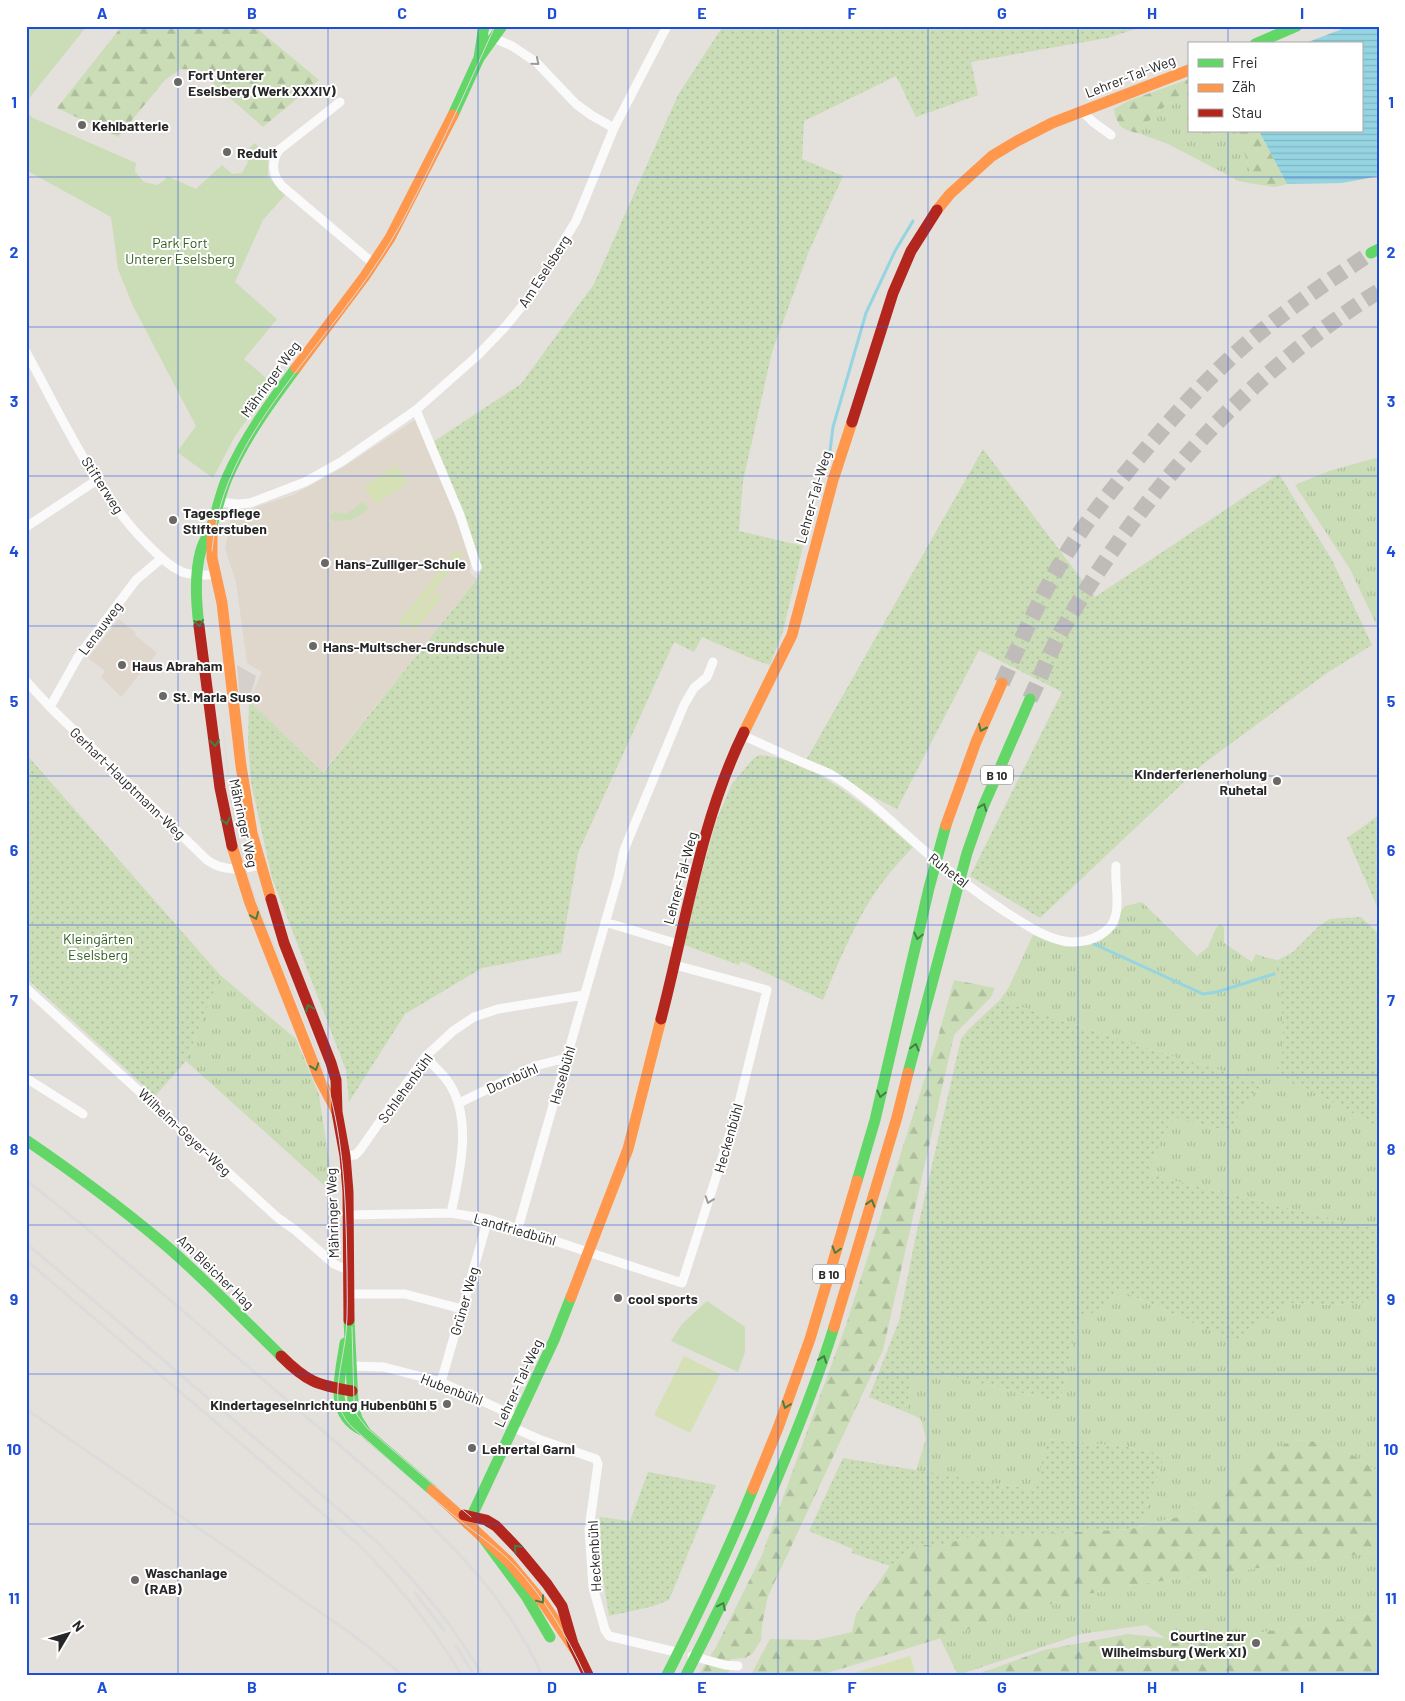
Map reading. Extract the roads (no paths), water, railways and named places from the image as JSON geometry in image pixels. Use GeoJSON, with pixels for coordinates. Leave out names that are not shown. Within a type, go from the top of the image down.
{"type":"FeatureCollection","features":[{"type":"Feature","properties":{"kind":"main road","name":"Mähringer Weg"},"geometry":{"type":"LineString","coordinates":[[337,1112],[319,1078],[239,870],[226,824],[197,602],[197,575],[201,551],[236,458],[256,423],[374,264],[406,210],[479,58],[502,26]]}},
{"type":"Feature","properties":{"kind":"main road"},"geometry":{"type":"LineString","coordinates":[[1260,42],[1297,26]]}},
{"type":"Feature","properties":{"kind":"main road","name":"Mähringer Weg"},"geometry":{"type":"LineString","coordinates":[[479,58],[483,29]]}},
{"type":"Feature","properties":{"kind":"main road","name":"Lehrer-Tal-Weg"},"geometry":{"type":"LineString","coordinates":[[470,1520],[517,1423],[554,1340],[628,1149],[676,965],[678,944],[710,821],[742,735],[792,635],[844,444],[893,293],[922,230],[950,194],[992,156],[1018,140],[1052,123],[1188,70]]}},
{"type":"Feature","properties":{"kind":"main road","name":"Mähringer Weg"},"geometry":{"type":"LineString","coordinates":[[212,525],[212,558],[222,603],[246,801],[260,865],[284,943],[332,1063],[336,1080],[337,1112],[345,1156],[349,1215],[349,1314],[352,1391]]}},
{"type":"Feature","properties":{"kind":"main road","name":"B 10"},"geometry":{"type":"LineString","coordinates":[[667,1675],[703,1605],[730,1546],[778,1428],[810,1339],[875,1120],[943,835],[973,750],[1002,683]]}},
{"type":"Feature","properties":{"kind":"main road","name":"B 10"},"geometry":{"type":"LineString","coordinates":[[686,1675],[713,1624],[746,1553],[795,1436],[829,1342],[897,1117],[967,853],[983,806],[1030,699]]}},
{"type":"Feature","properties":{"kind":"main road","name":"Am Bleicher Hag"},"geometry":{"type":"LineString","coordinates":[[26,1140],[76,1174],[163,1243],[208,1283],[298,1372],[318,1385],[352,1391]]}},
{"type":"Feature","properties":{"kind":"main road","name":"Mähringer Weg"},"geometry":{"type":"LineString","coordinates":[[340,1389],[349,1314]]}},
{"type":"Feature","properties":{"kind":"main road"},"geometry":{"type":"LineString","coordinates":[[340,1389],[339,1401],[344,1416],[349,1423],[366,1432],[454,1510],[470,1520],[526,1596],[550,1637]]}},
{"type":"Feature","properties":{"kind":"main road"},"geometry":{"type":"LineString","coordinates":[[352,1391],[355,1415],[366,1432]]}},
{"type":"Feature","properties":{"kind":"main road"},"geometry":{"type":"LineString","coordinates":[[470,1520],[486,1520],[496,1526],[547,1584],[562,1606],[571,1638],[588,1675]]}},
{"type":"Feature","properties":{"kind":"main road"},"geometry":{"type":"LineString","coordinates":[[484,1539],[530,1585],[578,1654]]}},
{"type":"Feature","properties":{"kind":"street","name":"Am Eselsberg"},"geometry":{"type":"LineString","coordinates":[[219,502],[238,504],[250,502],[305,482],[341,462],[416,410],[477,356],[528,300],[576,221],[614,128],[667,26]]}},
{"type":"Feature","properties":{"kind":"street","name":"Mähringer Weg"},"geometry":{"type":"LineString","coordinates":[[483,29],[494,38]]}},
{"type":"Feature","properties":{"kind":"street"},"geometry":{"type":"LineString","coordinates":[[494,38],[512,46],[536,62],[576,104],[614,128]]}},
{"type":"Feature","properties":{"kind":"street"},"geometry":{"type":"LineString","coordinates":[[340,102],[278,150],[274,162],[275,177],[282,186],[374,264]]}},
{"type":"Feature","properties":{"kind":"street","name":"Lehrer-Tal-Weg"},"geometry":{"type":"LineString","coordinates":[[1082,111],[1111,135]]}},
{"type":"Feature","properties":{"kind":"street","name":"Stifterweg"},"geometry":{"type":"LineString","coordinates":[[26,352],[97,480],[127,523],[162,558],[183,572],[197,575],[216,575]]}},
{"type":"Feature","properties":{"kind":"street"},"geometry":{"type":"LineString","coordinates":[[416,410],[460,516],[477,567]]}},
{"type":"Feature","properties":{"kind":"street"},"geometry":{"type":"LineString","coordinates":[[26,527],[97,480]]}},
{"type":"Feature","properties":{"kind":"street","name":"Lenauweg"},"geometry":{"type":"LineString","coordinates":[[50,707],[78,658],[136,580],[162,558]]}},
{"type":"Feature","properties":{"kind":"street","name":"Haselbühl"},"geometry":{"type":"LineString","coordinates":[[518,1228],[618,878],[624,850],[684,705],[694,688],[707,677],[713,662]]}},
{"type":"Feature","properties":{"kind":"street","name":"Gerhart-Hauptmann-Weg"},"geometry":{"type":"LineString","coordinates":[[26,681],[50,707],[204,857],[220,867],[239,870]]}},
{"type":"Feature","properties":{"kind":"street","name":"Ruhetal"},"geometry":{"type":"LineString","coordinates":[[742,735],[832,775],[863,797],[920,847],[988,901],[1031,929],[1053,938],[1066,942],[1089,940],[1098,936],[1114,923],[1117,908],[1114,877],[1116,866]]}},
{"type":"Feature","properties":{"kind":"street"},"geometry":{"type":"LineString","coordinates":[[239,870],[260,865]]}},
{"type":"Feature","properties":{"kind":"street"},"geometry":{"type":"LineString","coordinates":[[605,922],[678,944]]}},
{"type":"Feature","properties":{"kind":"street","name":"Heckenbühl"},"geometry":{"type":"LineString","coordinates":[[589,1252],[682,1283],[736,1115],[767,990],[676,965]]}},
{"type":"Feature","properties":{"kind":"street","name":"Wilhelm-Geyer-Weg"},"geometry":{"type":"LineString","coordinates":[[26,988],[278,1218],[295,1230],[334,1264],[343,1268],[349,1268]]}},
{"type":"Feature","properties":{"kind":"street","name":"Schlehenbühl"},"geometry":{"type":"LineString","coordinates":[[345,1156],[354,1155],[360,1150],[425,1057],[453,1031],[474,1016],[498,1009],[584,995]]}},
{"type":"Feature","properties":{"kind":"street"},"geometry":{"type":"LineString","coordinates":[[425,1057],[447,1079],[458,1103],[462,1132],[461,1164],[451,1213]]}},
{"type":"Feature","properties":{"kind":"street","name":"Dornbühl"},"geometry":{"type":"LineString","coordinates":[[458,1103],[535,1066],[566,1058]]}},
{"type":"Feature","properties":{"kind":"street"},"geometry":{"type":"LineString","coordinates":[[26,1078],[83,1114]]}},
{"type":"Feature","properties":{"kind":"street","name":"Landfriedbühl"},"geometry":{"type":"LineString","coordinates":[[349,1215],[451,1213],[488,1219],[589,1252]]}},
{"type":"Feature","properties":{"kind":"street","name":"Grüner Weg"},"geometry":{"type":"LineString","coordinates":[[441,1382],[488,1219]]}},
{"type":"Feature","properties":{"kind":"street"},"geometry":{"type":"LineString","coordinates":[[349,1294],[405,1294],[462,1309]]}},
{"type":"Feature","properties":{"kind":"street","name":"Hubenbühl"},"geometry":{"type":"LineString","coordinates":[[352,1366],[384,1367],[441,1382],[517,1423]]}},
{"type":"Feature","properties":{"kind":"street","name":"Heckenbühl"},"geometry":{"type":"LineString","coordinates":[[517,1423],[541,1440],[593,1456],[596,1459],[598,1464],[590,1529],[593,1587],[605,1630],[609,1636],[725,1665],[738,1666]]}},
{"type":"Feature","properties":{"kind":"water"},"geometry":{"type":"Polygon","coordinates":[[[1350,26],[1379,26],[1379,176],[1342,183],[1287,184],[1260,132],[1362,132],[1362,42],[1308,42],[1350,26]]]}},
{"type":"Feature","properties":{"kind":"waterway"},"geometry":{"type":"LineString","coordinates":[[829,459],[833,427],[866,313],[895,251],[913,221]]}},
{"type":"Feature","properties":{"kind":"waterway"},"geometry":{"type":"LineString","coordinates":[[1094,944],[1203,994],[1217,992],[1274,974]]}},
{"type":"Feature","properties":{"kind":"tunnel"},"geometry":{"type":"LineString","coordinates":[[1002,683],[1041,599],[1068,551],[1083,528],[1149,445],[1181,408],[1250,340],[1281,315],[1371,253]]}},
{"type":"Feature","properties":{"kind":"tunnel"},"geometry":{"type":"LineString","coordinates":[[1030,699],[1062,630],[1126,532],[1162,485],[1200,441],[1241,399],[1284,360],[1330,324],[1379,291]]}},
{"type":"Feature","properties":{"kind":"tram line"},"geometry":{"type":"LineString","coordinates":[[212,551],[215,527],[221,504],[238,461],[249,440],[289,381],[368,277],[396,233],[443,139],[495,26]]}},
{"type":"Feature","properties":{"kind":"tram line"},"geometry":{"type":"LineString","coordinates":[[223,730],[233,809],[245,867],[313,1041],[330,1094],[339,1138],[347,1247],[347,1317],[338,1385],[340,1408],[352,1427],[515,1566],[536,1591],[554,1618],[571,1646],[585,1675]]}},
{"type":"Feature","properties":{"kind":"tram line"},"geometry":{"type":"LineString","coordinates":[[352,1327],[354,1401],[357,1415],[367,1428],[471,1517]]}},
{"type":"Feature","properties":{"kind":"railway"},"geometry":{"type":"LineString","coordinates":[[26,1180],[85,1227],[429,1524],[467,1562],[500,1603],[515,1625],[542,1675]]}},
{"type":"Feature","properties":{"kind":"railway"},"geometry":{"type":"LineString","coordinates":[[26,1243],[377,1542],[434,1605],[482,1675]]}},
{"type":"Feature","properties":{"kind":"railway"},"geometry":{"type":"LineString","coordinates":[[26,1260],[357,1543],[413,1606],[439,1640],[462,1675]]}},
{"type":"Feature","properties":{"kind":"railway"},"geometry":{"type":"LineString","coordinates":[[26,1409],[346,1630],[402,1675]]}},
{"type":"Feature","properties":{"kind":"railway"},"geometry":{"type":"LineString","coordinates":[[415,1593],[444,1630]]}},
{"type":"Feature","properties":{"kind":"railway"},"geometry":{"type":"LineString","coordinates":[[456,1646],[474,1675]]}},
{"type":"Feature","properties":{"kind":"place","name":"Fort Unterer Eselsberg (Werk XXXIV)"},"geometry":{"type":"Point","coordinates":[178,82]}},
{"type":"Feature","properties":{"kind":"place","name":"Kehlbatterie"},"geometry":{"type":"Point","coordinates":[82,125]}},
{"type":"Feature","properties":{"kind":"place","name":"Reduit"},"geometry":{"type":"Point","coordinates":[227,152]}},
{"type":"Feature","properties":{"kind":"place","name":"Tagespflege Stifterstuben"},"geometry":{"type":"Point","coordinates":[173,520]}},
{"type":"Feature","properties":{"kind":"place","name":"Hans-Zulliger-Schule"},"geometry":{"type":"Point","coordinates":[325,563]}},
{"type":"Feature","properties":{"kind":"place","name":"Hans-Multscher-Grundschule"},"geometry":{"type":"Point","coordinates":[313,646]}},
{"type":"Feature","properties":{"kind":"place","name":"Haus Abraham"},"geometry":{"type":"Point","coordinates":[122,665]}},
{"type":"Feature","properties":{"kind":"place","name":"St. Maria Suso"},"geometry":{"type":"Point","coordinates":[163,696]}},
{"type":"Feature","properties":{"kind":"place","name":"Kinderferienerholung Ruhetal"},"geometry":{"type":"Point","coordinates":[1277,781]}},
{"type":"Feature","properties":{"kind":"place","name":"cool sports"},"geometry":{"type":"Point","coordinates":[618,1298]}},
{"type":"Feature","properties":{"kind":"place","name":"Kindertageseinrichtung Hubenbühl 5"},"geometry":{"type":"Point","coordinates":[447,1404]}},
{"type":"Feature","properties":{"kind":"place","name":"Lehrertal Garni"},"geometry":{"type":"Point","coordinates":[472,1448]}},
{"type":"Feature","properties":{"kind":"place","name":"Waschanlage (RAB)"},"geometry":{"type":"Point","coordinates":[135,1580]}},
{"type":"Feature","properties":{"kind":"place","name":"Courtine zur Wilhelmsburg (Werk XI)"},"geometry":{"type":"Point","coordinates":[1256,1643]}},
{"type":"Feature","properties":{"kind":"park label","name":"Park Fort Unterer Eselsberg"},"geometry":{"type":"Point","coordinates":[180,250]}},
{"type":"Feature","properties":{"kind":"park label","name":"Kleingärten Eselsberg"},"geometry":{"type":"Point","coordinates":[98,946]}}]}
